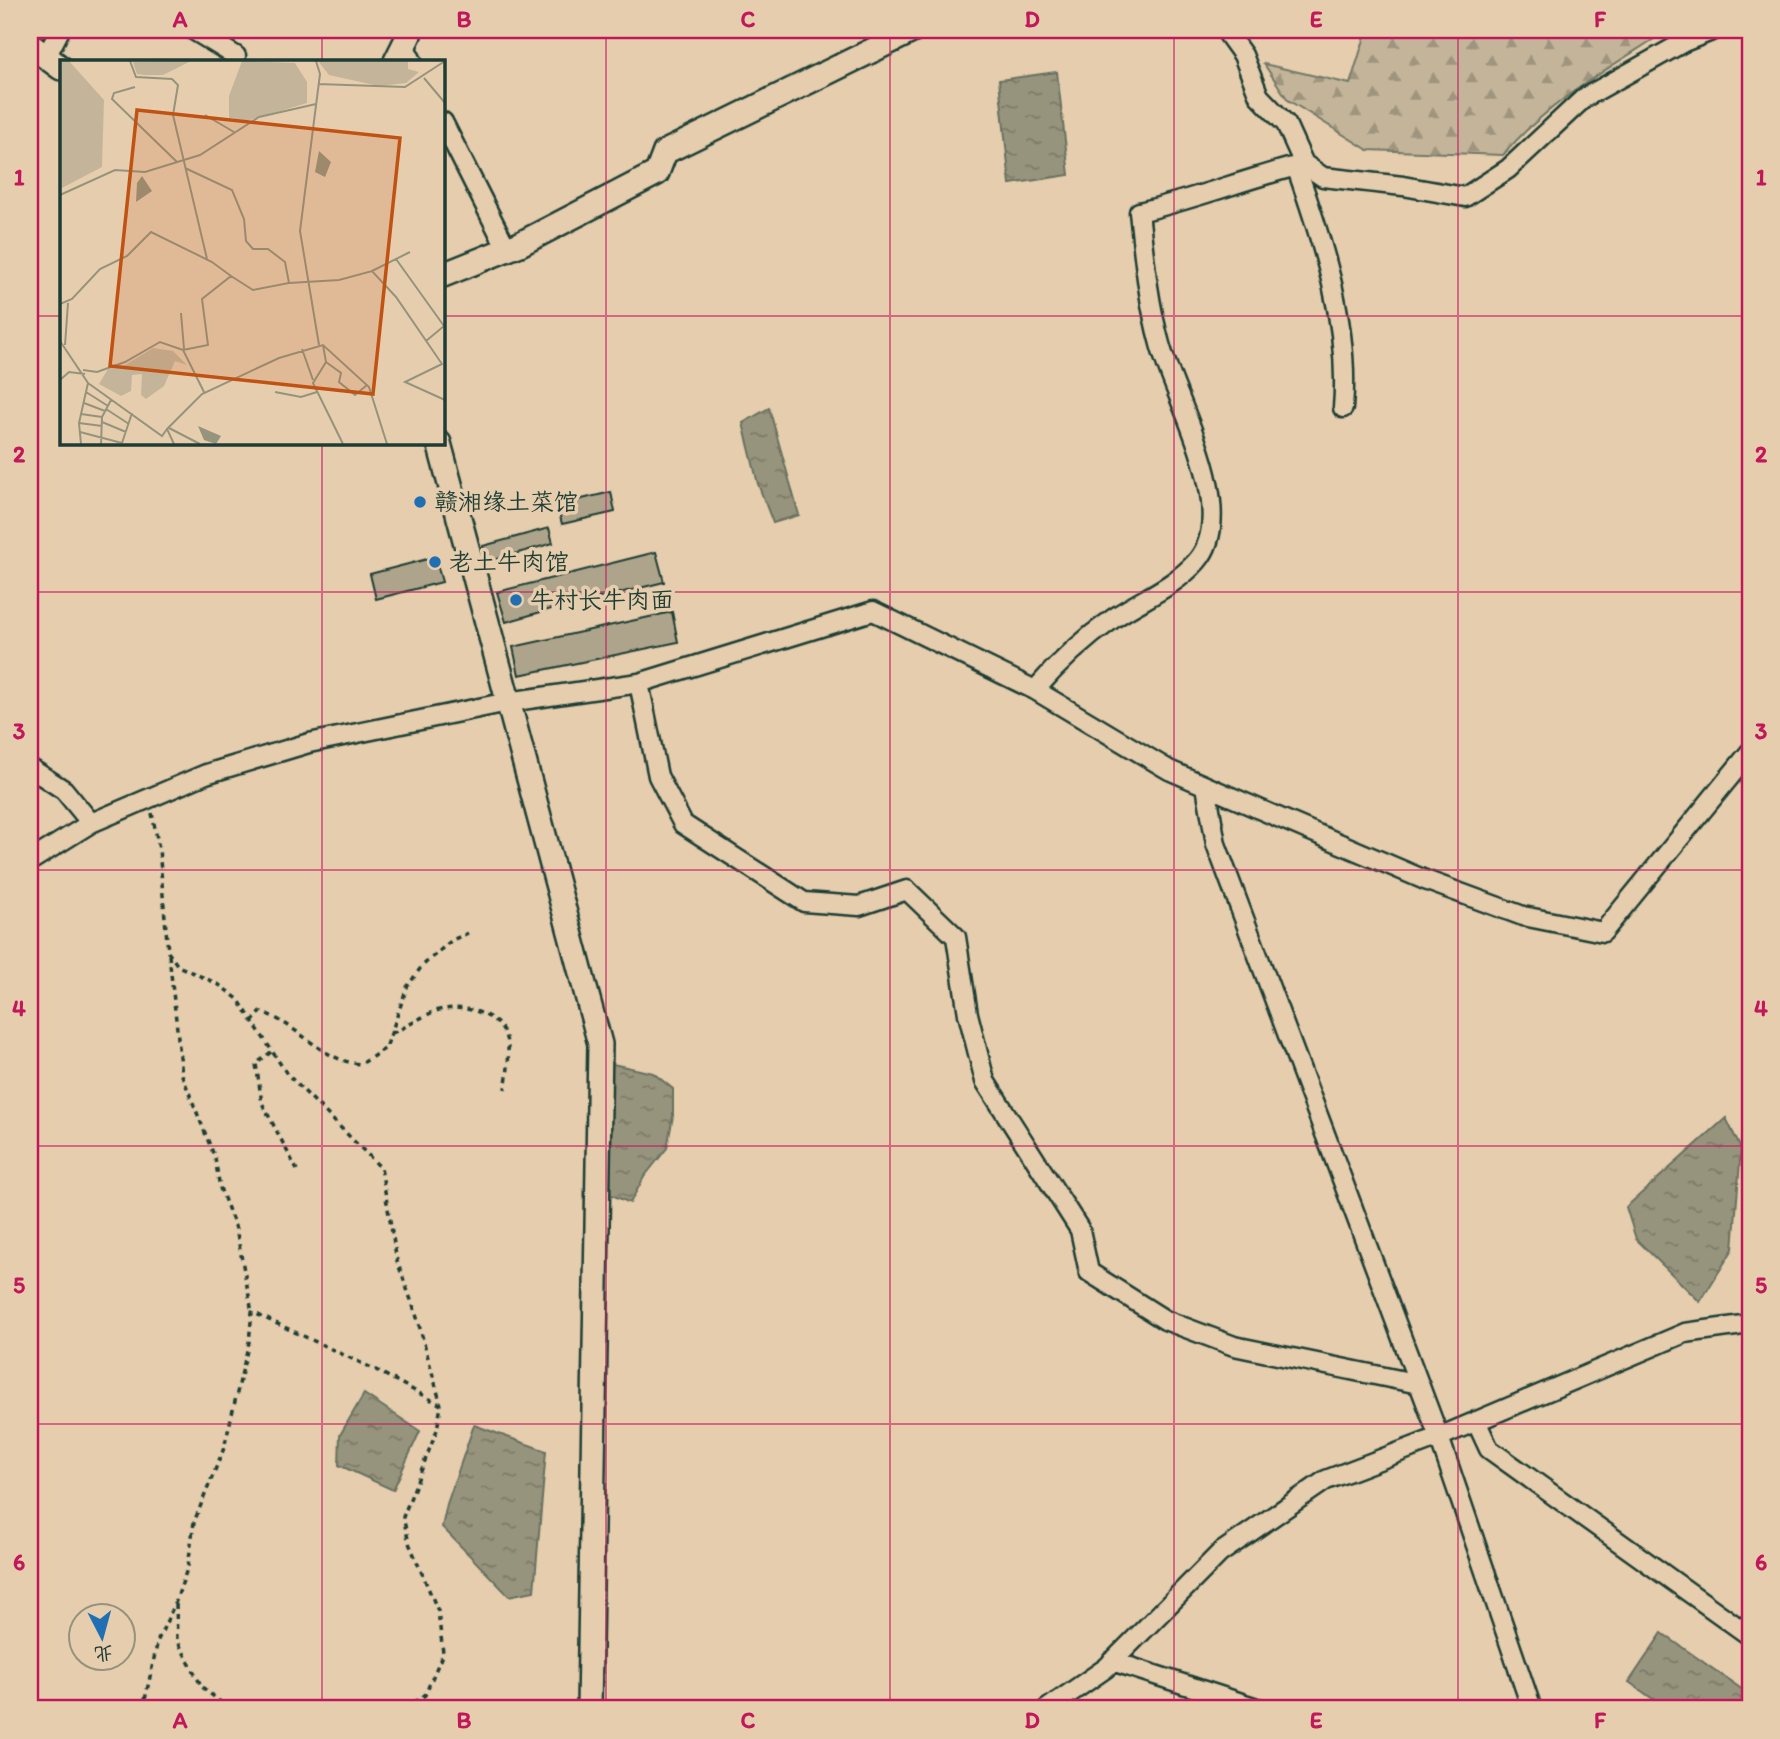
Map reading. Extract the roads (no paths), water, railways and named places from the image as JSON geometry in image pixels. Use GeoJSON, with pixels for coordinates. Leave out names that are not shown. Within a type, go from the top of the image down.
{"type":"FeatureCollection","features":[{"type":"Feature","properties":{"kind":"street"},"geometry":{"type":"LineString","coordinates":[[46,56],[60,30]]}},
{"type":"Feature","properties":{"kind":"street"},"geometry":{"type":"LineString","coordinates":[[193,30],[236,56],[234,60]]}},
{"type":"Feature","properties":{"kind":"street"},"geometry":{"type":"LineString","coordinates":[[444,275],[507,249],[657,173],[665,152],[914,30]]}},
{"type":"Feature","properties":{"kind":"street"},"geometry":{"type":"LineString","coordinates":[[1225,30],[1243,55],[1259,96],[1286,124],[1300,165],[1334,297],[1346,375],[1343,408]]}},
{"type":"Feature","properties":{"kind":"street"},"geometry":{"type":"LineString","coordinates":[[1035,690],[1065,656],[1115,617],[1169,586],[1199,559],[1214,520],[1204,467],[1185,407],[1160,347],[1151,303],[1139,212],[1194,199],[1244,180],[1300,165],[1323,177],[1403,186],[1465,197],[1508,169],[1584,98],[1684,42],[1714,30]]}},
{"type":"Feature","properties":{"kind":"street"},"geometry":{"type":"LineString","coordinates":[[444,124],[507,249]]}},
{"type":"Feature","properties":{"kind":"street"},"geometry":{"type":"LineString","coordinates":[[439,444],[600,1044],[589,1709]]}},
{"type":"Feature","properties":{"kind":"street"},"geometry":{"type":"LineString","coordinates":[[30,861],[90,823],[149,798],[206,774],[309,743],[508,702],[639,683],[873,611],[1035,690],[1169,770],[1425,880],[1511,912],[1603,932],[1750,752]]}},
{"type":"Feature","properties":{"kind":"street"},"geometry":{"type":"LineString","coordinates":[[639,683],[658,776],[683,824],[804,902],[859,906],[908,890],[956,937],[968,1014],[985,1081],[1080,1230],[1089,1272],[1165,1320],[1234,1346],[1419,1384]]}},
{"type":"Feature","properties":{"kind":"street"},"geometry":{"type":"LineString","coordinates":[[30,768],[64,790],[90,823]]}},
{"type":"Feature","properties":{"kind":"street"},"geometry":{"type":"LineString","coordinates":[[1206,786],[1216,844],[1439,1437],[1532,1709]]}},
{"type":"Feature","properties":{"kind":"street"},"geometry":{"type":"LineString","coordinates":[[1048,1709],[1112,1661],[1231,1545],[1326,1480],[1439,1437],[1685,1333],[1750,1324]]}},
{"type":"Feature","properties":{"kind":"street"},"geometry":{"type":"LineString","coordinates":[[1476,1421],[1489,1449],[1750,1636]]}},
{"type":"Feature","properties":{"kind":"street"},"geometry":{"type":"LineString","coordinates":[[1112,1661],[1260,1709]]}},
{"type":"Feature","properties":{"kind":"water"},"geometry":{"type":"Polygon","coordinates":[[[1057,72],[1069,175],[1010,184],[999,80],[1057,72]]]}},
{"type":"Feature","properties":{"kind":"water"},"geometry":{"type":"Polygon","coordinates":[[[769,408],[799,515],[773,523],[758,484],[743,423],[769,408]]]}},
{"type":"Feature","properties":{"kind":"water"},"geometry":{"type":"Polygon","coordinates":[[[608,1063],[653,1073],[673,1089],[673,1116],[667,1148],[644,1177],[630,1203],[603,1191],[608,1063]]]}},
{"type":"Feature","properties":{"kind":"water"},"geometry":{"type":"Polygon","coordinates":[[[1726,1118],[1741,1149],[1733,1249],[1700,1302],[1636,1239],[1626,1207],[1726,1118]]]}},
{"type":"Feature","properties":{"kind":"water"},"geometry":{"type":"Polygon","coordinates":[[[364,1394],[420,1431],[393,1490],[339,1465],[340,1435],[364,1394]]]}},
{"type":"Feature","properties":{"kind":"water"},"geometry":{"type":"Polygon","coordinates":[[[474,1425],[546,1451],[534,1591],[509,1596],[442,1527],[447,1504],[474,1425]]]}},
{"type":"Feature","properties":{"kind":"water"},"geometry":{"type":"Polygon","coordinates":[[[1662,1633],[1750,1695],[1750,1709],[1667,1709],[1629,1682],[1662,1633]]]}},
{"type":"Feature","properties":{"kind":"place","name":"赣湘缘土菜馆"},"geometry":{"type":"Point","coordinates":[420,502]}},
{"type":"Feature","properties":{"kind":"place","name":"老土牛肉馆"},"geometry":{"type":"Point","coordinates":[435,562]}},
{"type":"Feature","properties":{"kind":"place","name":"牛村长牛肉面"},"geometry":{"type":"Point","coordinates":[516,600]}}]}
